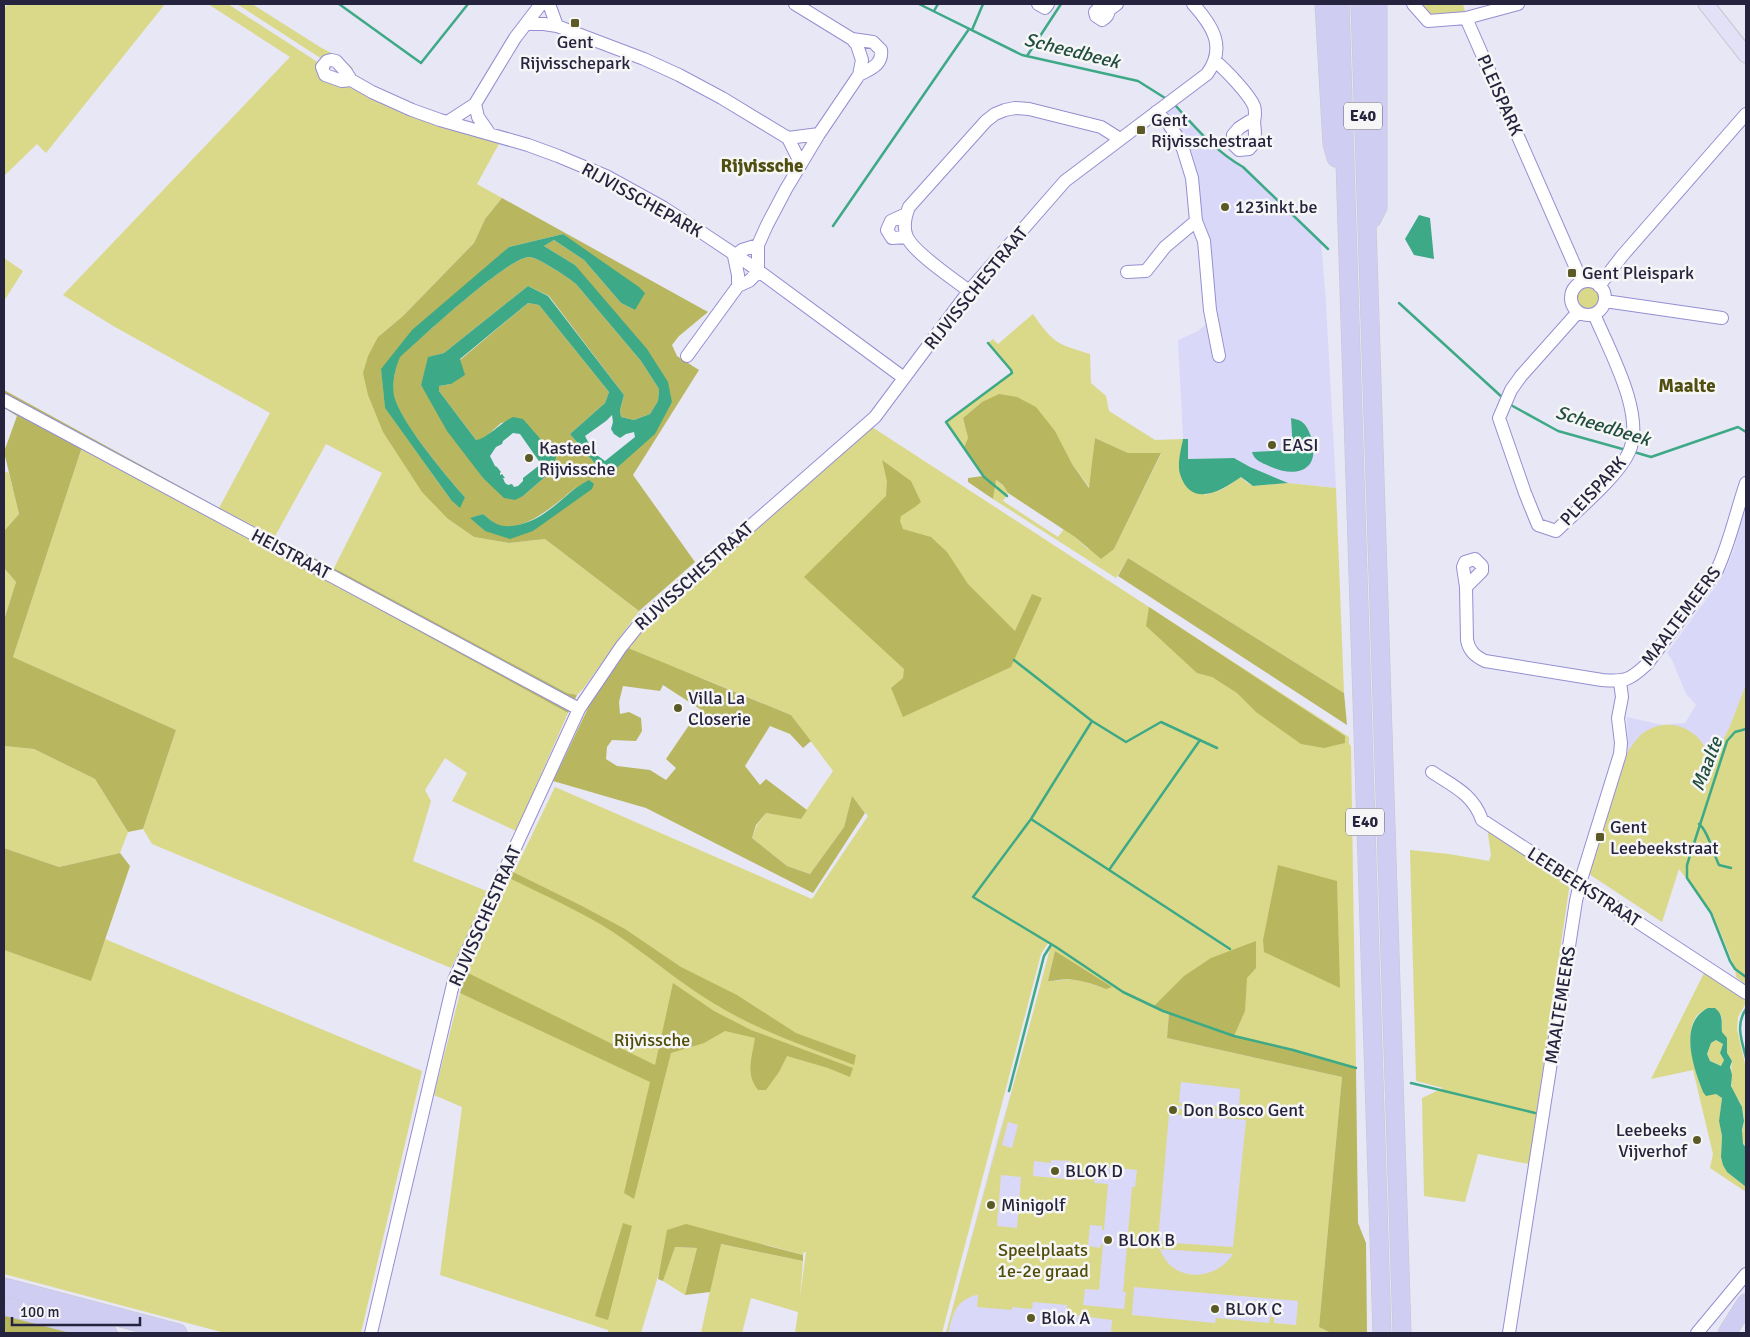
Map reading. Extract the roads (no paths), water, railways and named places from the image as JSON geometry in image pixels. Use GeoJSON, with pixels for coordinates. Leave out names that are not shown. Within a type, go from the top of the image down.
{"type":"FeatureCollection","features":[{"type":"Feature","properties":{"kind":"highway"},"geometry":{"type":"LineString","coordinates":[[1324,4],[1332,144],[1345,192]]}},
{"type":"Feature","properties":{"kind":"highway","name":"E40"},"geometry":{"type":"LineString","coordinates":[[1340,4],[1382,1333]]}},
{"type":"Feature","properties":{"kind":"highway","name":"E40"},"geometry":{"type":"LineString","coordinates":[[1360,4],[1402,1333]]}},
{"type":"Feature","properties":{"kind":"highway"},"geometry":{"type":"LineString","coordinates":[[1367,228],[1378,207],[1378,4]]}},
{"type":"Feature","properties":{"kind":"highway"},"geometry":{"type":"LineString","coordinates":[[4,1287],[178,1333]]}},
{"type":"Feature","properties":{"kind":"highway"},"geometry":{"type":"LineString","coordinates":[[1727,1333],[1746,1304]]}},
{"type":"Feature","properties":{"kind":"highway"},"geometry":{"type":"LineString","coordinates":[[4,1306],[108,1333]]}},
{"type":"Feature","properties":{"kind":"main road"},"geometry":{"type":"LineString","coordinates":[[1706,4],[1746,55]]}},
{"type":"Feature","properties":{"kind":"main road"},"geometry":{"type":"LineString","coordinates":[[1717,4],[1746,42]]}},
{"type":"Feature","properties":{"kind":"street"},"geometry":{"type":"LineString","coordinates":[[449,121],[475,104],[499,63],[541,4]]}},
{"type":"Feature","properties":{"kind":"street"},"geometry":{"type":"LineString","coordinates":[[549,4],[557,26]]}},
{"type":"Feature","properties":{"kind":"street"},"geometry":{"type":"LineString","coordinates":[[687,356],[738,286],[749,281],[758,272],[758,245],[786,189],[819,134],[859,75],[862,60],[857,45],[852,39],[795,4]]}},
{"type":"Feature","properties":{"kind":"street"},"geometry":{"type":"LineString","coordinates":[[1038,4],[1045,8],[1048,4]]}},
{"type":"Feature","properties":{"kind":"street"},"geometry":{"type":"LineString","coordinates":[[1193,4],[1205,16],[1213,30],[1216,46],[1215,61],[1225,68],[1253,105],[1256,115],[1254,122]]}},
{"type":"Feature","properties":{"kind":"street"},"geometry":{"type":"LineString","coordinates":[[1413,4],[1428,21],[1466,18],[1518,4]]}},
{"type":"Feature","properties":{"kind":"street","name":"PLEISPARK"},"geometry":{"type":"LineString","coordinates":[[1466,18],[1582,282]]}},
{"type":"Feature","properties":{"kind":"street"},"geometry":{"type":"LineString","coordinates":[[526,24],[557,26],[635,55],[679,75],[722,98],[788,138],[801,164]]}},
{"type":"Feature","properties":{"kind":"street"},"geometry":{"type":"LineString","coordinates":[[852,39],[873,42],[882,55],[878,63],[859,75]]}},
{"type":"Feature","properties":{"kind":"street","name":"RIJVISSCHESTRAAT"},"geometry":{"type":"LineString","coordinates":[[371,1333],[454,980],[579,710],[621,647],[642,621],[875,417],[969,291],[1064,181],[1208,74],[1215,61]]}},
{"type":"Feature","properties":{"kind":"street","name":"RIJVISSCHEPARK"},"geometry":{"type":"LineString","coordinates":[[351,80],[372,92],[412,110],[558,156],[606,176],[664,208],[758,272],[904,378]]}},
{"type":"Feature","properties":{"kind":"street"},"geometry":{"type":"LineString","coordinates":[[475,104],[478,117],[488,133]]}},
{"type":"Feature","properties":{"kind":"street"},"geometry":{"type":"LineString","coordinates":[[969,291],[915,248],[907,237],[905,223],[906,214],[910,207],[986,120],[1005,110],[1015,108],[1029,109],[1101,127],[1120,139]]}},
{"type":"Feature","properties":{"kind":"street"},"geometry":{"type":"LineString","coordinates":[[1156,112],[1168,123],[1183,149],[1192,178],[1196,222],[1204,241],[1210,310],[1219,356]]}},
{"type":"Feature","properties":{"kind":"street"},"geometry":{"type":"LineString","coordinates":[[1599,286],[1622,256],[1746,114]]}},
{"type":"Feature","properties":{"kind":"street"},"geometry":{"type":"LineString","coordinates":[[788,138],[819,134]]}},
{"type":"Feature","properties":{"kind":"street"},"geometry":{"type":"LineString","coordinates":[[906,214],[891,222],[887,233],[892,238],[907,237]]}},
{"type":"Feature","properties":{"kind":"street"},"geometry":{"type":"LineString","coordinates":[[1127,272],[1146,271],[1165,247],[1196,222]]}},
{"type":"Feature","properties":{"kind":"street"},"geometry":{"type":"LineString","coordinates":[[738,286],[734,256],[742,250],[758,245]]}},
{"type":"Feature","properties":{"kind":"street"},"geometry":{"type":"LineString","coordinates":[[1582,282],[1592,282],[1599,286],[1604,293],[1605,301],[1601,309],[1594,314],[1586,316],[1578,312],[1572,305],[1571,296],[1575,287],[1582,282]]}},
{"type":"Feature","properties":{"kind":"street"},"geometry":{"type":"LineString","coordinates":[[1605,301],[1722,318]]}},
{"type":"Feature","properties":{"kind":"street","name":"PLEISPARK"},"geometry":{"type":"LineString","coordinates":[[1578,312],[1510,390],[1499,418],[1538,524],[1556,531],[1608,480],[1630,449],[1634,434],[1632,412],[1626,390],[1594,314]]}},
{"type":"Feature","properties":{"kind":"street","name":"HEISTRAAT"},"geometry":{"type":"LineString","coordinates":[[4,400],[579,710]]}},
{"type":"Feature","properties":{"kind":"street","name":"MAALTEMEERS"},"geometry":{"type":"LineString","coordinates":[[1509,1333],[1580,884],[1620,754],[1618,718],[1622,697],[1620,682],[1636,674],[1646,664],[1717,570],[1726,549],[1746,482]]}},
{"type":"Feature","properties":{"kind":"street"},"geometry":{"type":"LineString","coordinates":[[1466,587],[1468,646],[1478,658],[1485,661],[1620,682]]}},
{"type":"Feature","properties":{"kind":"street","name":"LEEBEEKSTRAAT"},"geometry":{"type":"LineString","coordinates":[[1432,772],[1470,798],[1478,808],[1482,820],[1746,993]]}},
{"type":"Feature","properties":{"kind":"street"},"geometry":{"type":"LineString","coordinates":[[1697,1333],[1746,1274]]}},
{"type":"Feature","properties":{"kind":"waterway"},"geometry":{"type":"LineString","coordinates":[[339,4],[421,63],[468,4]]}},
{"type":"Feature","properties":{"kind":"waterway","name":"Scheedbeek"},"geometry":{"type":"LineString","coordinates":[[919,4],[1022,55],[1138,81],[1165,98]]}},
{"type":"Feature","properties":{"kind":"waterway"},"geometry":{"type":"LineString","coordinates":[[934,11],[938,4]]}},
{"type":"Feature","properties":{"kind":"waterway"},"geometry":{"type":"LineString","coordinates":[[972,30],[983,4]]}},
{"type":"Feature","properties":{"kind":"waterway"},"geometry":{"type":"LineString","coordinates":[[1027,56],[1061,4]]}},
{"type":"Feature","properties":{"kind":"waterway"},"geometry":{"type":"LineString","coordinates":[[833,226],[969,29]]}},
{"type":"Feature","properties":{"kind":"waterway","name":"Scheedbeek"},"geometry":{"type":"LineString","coordinates":[[1175,105],[1206,139],[1243,167],[1328,249]]}},
{"type":"Feature","properties":{"kind":"waterway","name":"Scheedbeek"},"geometry":{"type":"LineString","coordinates":[[1399,303],[1503,398]]}},
{"type":"Feature","properties":{"kind":"waterway"},"geometry":{"type":"LineString","coordinates":[[988,343],[1012,373],[946,422],[984,477],[1007,496]]}},
{"type":"Feature","properties":{"kind":"waterway","name":"Scheedbeek"},"geometry":{"type":"LineString","coordinates":[[1509,404],[1558,431],[1626,450]]}},
{"type":"Feature","properties":{"kind":"waterway","name":"Scheedbeek"},"geometry":{"type":"LineString","coordinates":[[1634,452],[1651,457],[1738,427],[1746,432]]}},
{"type":"Feature","properties":{"kind":"waterway"},"geometry":{"type":"LineString","coordinates":[[1014,660],[1092,721]]}},
{"type":"Feature","properties":{"kind":"waterway"},"geometry":{"type":"LineString","coordinates":[[1217,748],[1161,722],[1126,742],[1092,721],[1031,819],[973,897],[1056,947],[1123,992],[1163,1011],[1234,1036],[1356,1068]]}},
{"type":"Feature","properties":{"kind":"waterway","name":"Maalte"},"geometry":{"type":"LineString","coordinates":[[1746,729],[1735,732],[1727,741],[1687,865],[1687,878],[1711,913],[1730,961],[1735,969],[1746,977]]}},
{"type":"Feature","properties":{"kind":"waterway"},"geometry":{"type":"LineString","coordinates":[[1109,870],[1200,740]]}},
{"type":"Feature","properties":{"kind":"waterway"},"geometry":{"type":"LineString","coordinates":[[1031,819],[1230,949]]}},
{"type":"Feature","properties":{"kind":"waterway"},"geometry":{"type":"LineString","coordinates":[[1699,824],[1708,837],[1719,865],[1731,868]]}},
{"type":"Feature","properties":{"kind":"waterway"},"geometry":{"type":"LineString","coordinates":[[1009,1091],[1044,956],[1051,945]]}},
{"type":"Feature","properties":{"kind":"waterway","name":"Maalte"},"geometry":{"type":"LineString","coordinates":[[1746,1009],[1740,1027],[1746,1058]]}},
{"type":"Feature","properties":{"kind":"waterway"},"geometry":{"type":"LineString","coordinates":[[1411,1083],[1535,1113]]}},
{"type":"Feature","properties":{"kind":"place","name":"Gent Rijvisschepark"},"geometry":{"type":"Point","coordinates":[575,23]}},
{"type":"Feature","properties":{"kind":"place","name":"Gent Rijvisschestraat"},"geometry":{"type":"Point","coordinates":[1141,130]}},
{"type":"Feature","properties":{"kind":"place","name":"123inkt.be"},"geometry":{"type":"Point","coordinates":[1225,207]}},
{"type":"Feature","properties":{"kind":"place","name":"Gent Pleispark"},"geometry":{"type":"Point","coordinates":[1572,273]}},
{"type":"Feature","properties":{"kind":"place","name":"EASI"},"geometry":{"type":"Point","coordinates":[1272,445]}},
{"type":"Feature","properties":{"kind":"place","name":"Kasteel Rijvissche"},"geometry":{"type":"Point","coordinates":[529,458]}},
{"type":"Feature","properties":{"kind":"place","name":"Villa La Closerie"},"geometry":{"type":"Point","coordinates":[678,708]}},
{"type":"Feature","properties":{"kind":"place","name":"Gent Leebeekstraat"},"geometry":{"type":"Point","coordinates":[1600,837]}},
{"type":"Feature","properties":{"kind":"place","name":"Don Bosco Gent"},"geometry":{"type":"Point","coordinates":[1173,1110]}},
{"type":"Feature","properties":{"kind":"place","name":"Leebeeks Vijverhof"},"geometry":{"type":"Point","coordinates":[1697,1140]}},
{"type":"Feature","properties":{"kind":"place","name":"BLOK D"},"geometry":{"type":"Point","coordinates":[1055,1171]}},
{"type":"Feature","properties":{"kind":"place","name":"Minigolf"},"geometry":{"type":"Point","coordinates":[991,1205]}},
{"type":"Feature","properties":{"kind":"place","name":"BLOK B"},"geometry":{"type":"Point","coordinates":[1108,1240]}},
{"type":"Feature","properties":{"kind":"place","name":"BLOK C"},"geometry":{"type":"Point","coordinates":[1215,1309]}},
{"type":"Feature","properties":{"kind":"place","name":"Blok A"},"geometry":{"type":"Point","coordinates":[1031,1318]}},
{"type":"Feature","properties":{"kind":"district","name":"Rijvissche"},"geometry":{"type":"Point","coordinates":[762,166]}},
{"type":"Feature","properties":{"kind":"district","name":"Maalte"},"geometry":{"type":"Point","coordinates":[1687,386]}},
{"type":"Feature","properties":{"kind":"park label","name":"Speelplaats 1e-2e graad"},"geometry":{"type":"Point","coordinates":[1043,1260]}}]}
